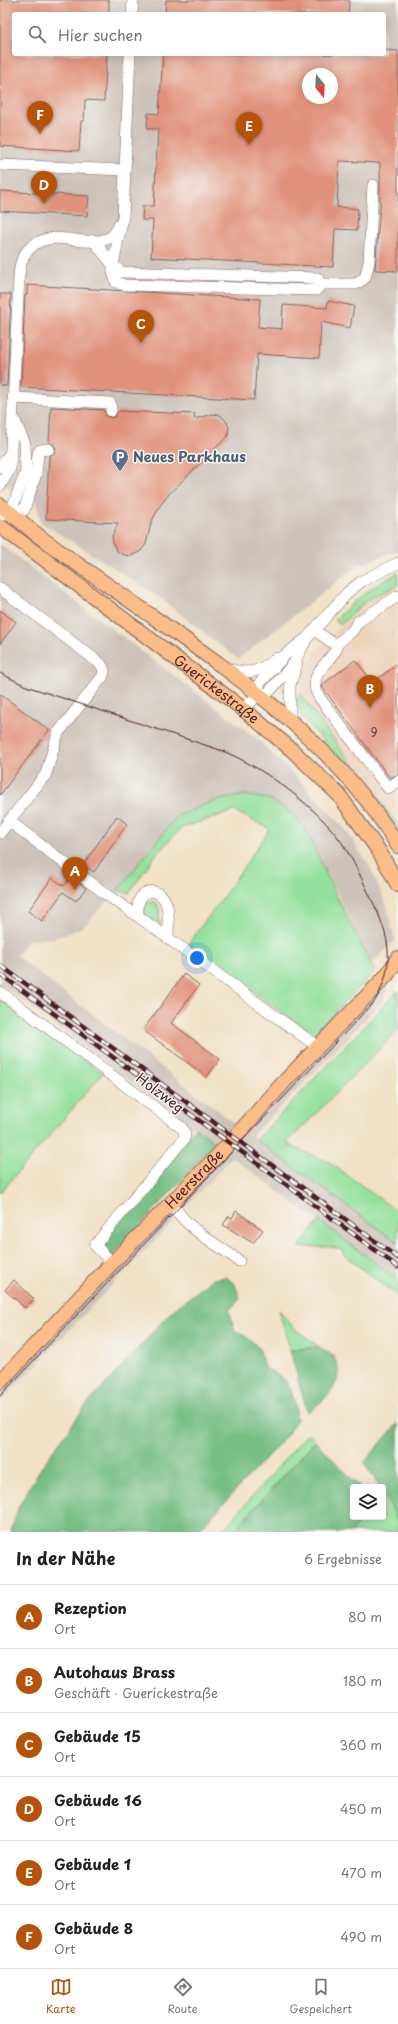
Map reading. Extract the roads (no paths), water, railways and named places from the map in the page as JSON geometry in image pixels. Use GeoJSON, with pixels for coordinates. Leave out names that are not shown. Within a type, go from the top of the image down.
{"type":"FeatureCollection","features":[{"type":"Feature","properties":{"kind":"main road","name":"Guerickestraße"},"geometry":{"type":"LineString","coordinates":[[3,511],[226,669],[290,720],[333,762],[383,821],[398,846]]}},
{"type":"Feature","properties":{"kind":"main road","name":"Guerickestraße"},"geometry":{"type":"LineString","coordinates":[[0,526],[243,708],[292,750],[339,795],[379,851],[398,885]]}},
{"type":"Feature","properties":{"kind":"main road"},"geometry":{"type":"LineString","coordinates":[[392,973],[398,958]]}},
{"type":"Feature","properties":{"kind":"main road","name":"Heerstraße"},"geometry":{"type":"LineString","coordinates":[[0,1382],[112,1263],[224,1149],[318,1047],[392,973]]}},
{"type":"Feature","properties":{"kind":"lane"},"geometry":{"type":"LineString","coordinates":[[132,12],[133,0]]}},
{"type":"Feature","properties":{"kind":"lane"},"geometry":{"type":"LineString","coordinates":[[113,265],[123,217],[130,56]]}},
{"type":"Feature","properties":{"kind":"lane"},"geometry":{"type":"LineString","coordinates":[[0,165],[125,170]]}},
{"type":"Feature","properties":{"kind":"lane"},"geometry":{"type":"LineString","coordinates":[[93,240],[113,265],[121,272],[318,278],[319,284],[356,284],[365,278],[369,262],[373,185]]}},
{"type":"Feature","properties":{"kind":"lane"},"geometry":{"type":"LineString","coordinates":[[0,486],[10,469],[20,265],[23,256],[34,245],[46,238],[93,240],[107,239],[115,234],[123,217]]}},
{"type":"Feature","properties":{"kind":"lane"},"geometry":{"type":"LineString","coordinates":[[14,398],[110,403],[112,411]]}},
{"type":"Feature","properties":{"kind":"lane"},"geometry":{"type":"LineString","coordinates":[[3,511],[26,472],[25,444],[13,418]]}},
{"type":"Feature","properties":{"kind":"lane"},"geometry":{"type":"LineString","coordinates":[[3,511],[24,510],[36,474],[38,453],[40,450],[49,449]]}},
{"type":"Feature","properties":{"kind":"lane"},"geometry":{"type":"LineString","coordinates":[[0,467],[11,453]]}},
{"type":"Feature","properties":{"kind":"lane"},"geometry":{"type":"LineString","coordinates":[[243,708],[259,694],[268,693],[294,663],[311,634],[348,592],[362,581],[398,563]]}},
{"type":"Feature","properties":{"kind":"lane"},"geometry":{"type":"LineString","coordinates":[[0,588],[101,664],[104,670],[103,676],[58,733],[46,774],[0,833]]}},
{"type":"Feature","properties":{"kind":"lane"},"geometry":{"type":"LineString","coordinates":[[398,596],[359,622],[352,631],[336,645],[331,656],[316,676],[314,682],[314,689],[388,788],[398,781]]}},
{"type":"Feature","properties":{"kind":"lane"},"geometry":{"type":"LineString","coordinates":[[226,669],[244,673],[254,672],[311,634]]}},
{"type":"Feature","properties":{"kind":"lane"},"geometry":{"type":"LineString","coordinates":[[311,634],[336,645]]}},
{"type":"Feature","properties":{"kind":"lane"},"geometry":{"type":"LineString","coordinates":[[290,720],[290,685],[311,634]]}},
{"type":"Feature","properties":{"kind":"lane"},"geometry":{"type":"LineString","coordinates":[[9,822],[318,1047]]}},
{"type":"Feature","properties":{"kind":"lane"},"geometry":{"type":"LineString","coordinates":[[139,917],[136,906],[138,898],[144,893],[158,893],[167,905],[168,938]]}},
{"type":"Feature","properties":{"kind":"lane","name":"Holzweg"},"geometry":{"type":"LineString","coordinates":[[0,992],[182,1128],[185,1133],[184,1139],[95,1245],[112,1263]]}},
{"type":"Feature","properties":{"kind":"lane"},"geometry":{"type":"LineString","coordinates":[[167,1208],[177,1211],[183,1220],[222,1247],[239,1262]]}},
{"type":"Feature","properties":{"kind":"tram line"},"geometry":{"type":"LineString","coordinates":[[0,673],[26,686],[220,750],[252,765],[284,786],[326,823],[346,849],[375,906],[381,920],[388,946],[386,972],[382,986],[375,1001],[0,1396]]}},
{"type":"Feature","properties":{"kind":"railway"},"geometry":{"type":"LineString","coordinates":[[0,965],[398,1258]]}},
{"type":"Feature","properties":{"kind":"railway"},"geometry":{"type":"LineString","coordinates":[[0,974],[398,1267]]}},
{"type":"Feature","properties":{"kind":"place","name":"Gebäude 8"},"geometry":{"type":"Point","coordinates":[40,134]}},
{"type":"Feature","properties":{"kind":"place","name":"Gebäude 1"},"geometry":{"type":"Point","coordinates":[249,145]}},
{"type":"Feature","properties":{"kind":"place","name":"Gebäude 16"},"geometry":{"type":"Point","coordinates":[44,204]}},
{"type":"Feature","properties":{"kind":"place","name":"Gebäude 15"},"geometry":{"type":"Point","coordinates":[141,343]}},
{"type":"Feature","properties":{"kind":"place","name":"Neues Parkhaus"},"geometry":{"type":"Point","coordinates":[120,472]}},
{"type":"Feature","properties":{"kind":"place","name":"Autohaus Brass"},"geometry":{"type":"Point","coordinates":[370,708]}},
{"type":"Feature","properties":{"kind":"place","name":"Rezeption"},"geometry":{"type":"Point","coordinates":[75,890]}}]}
